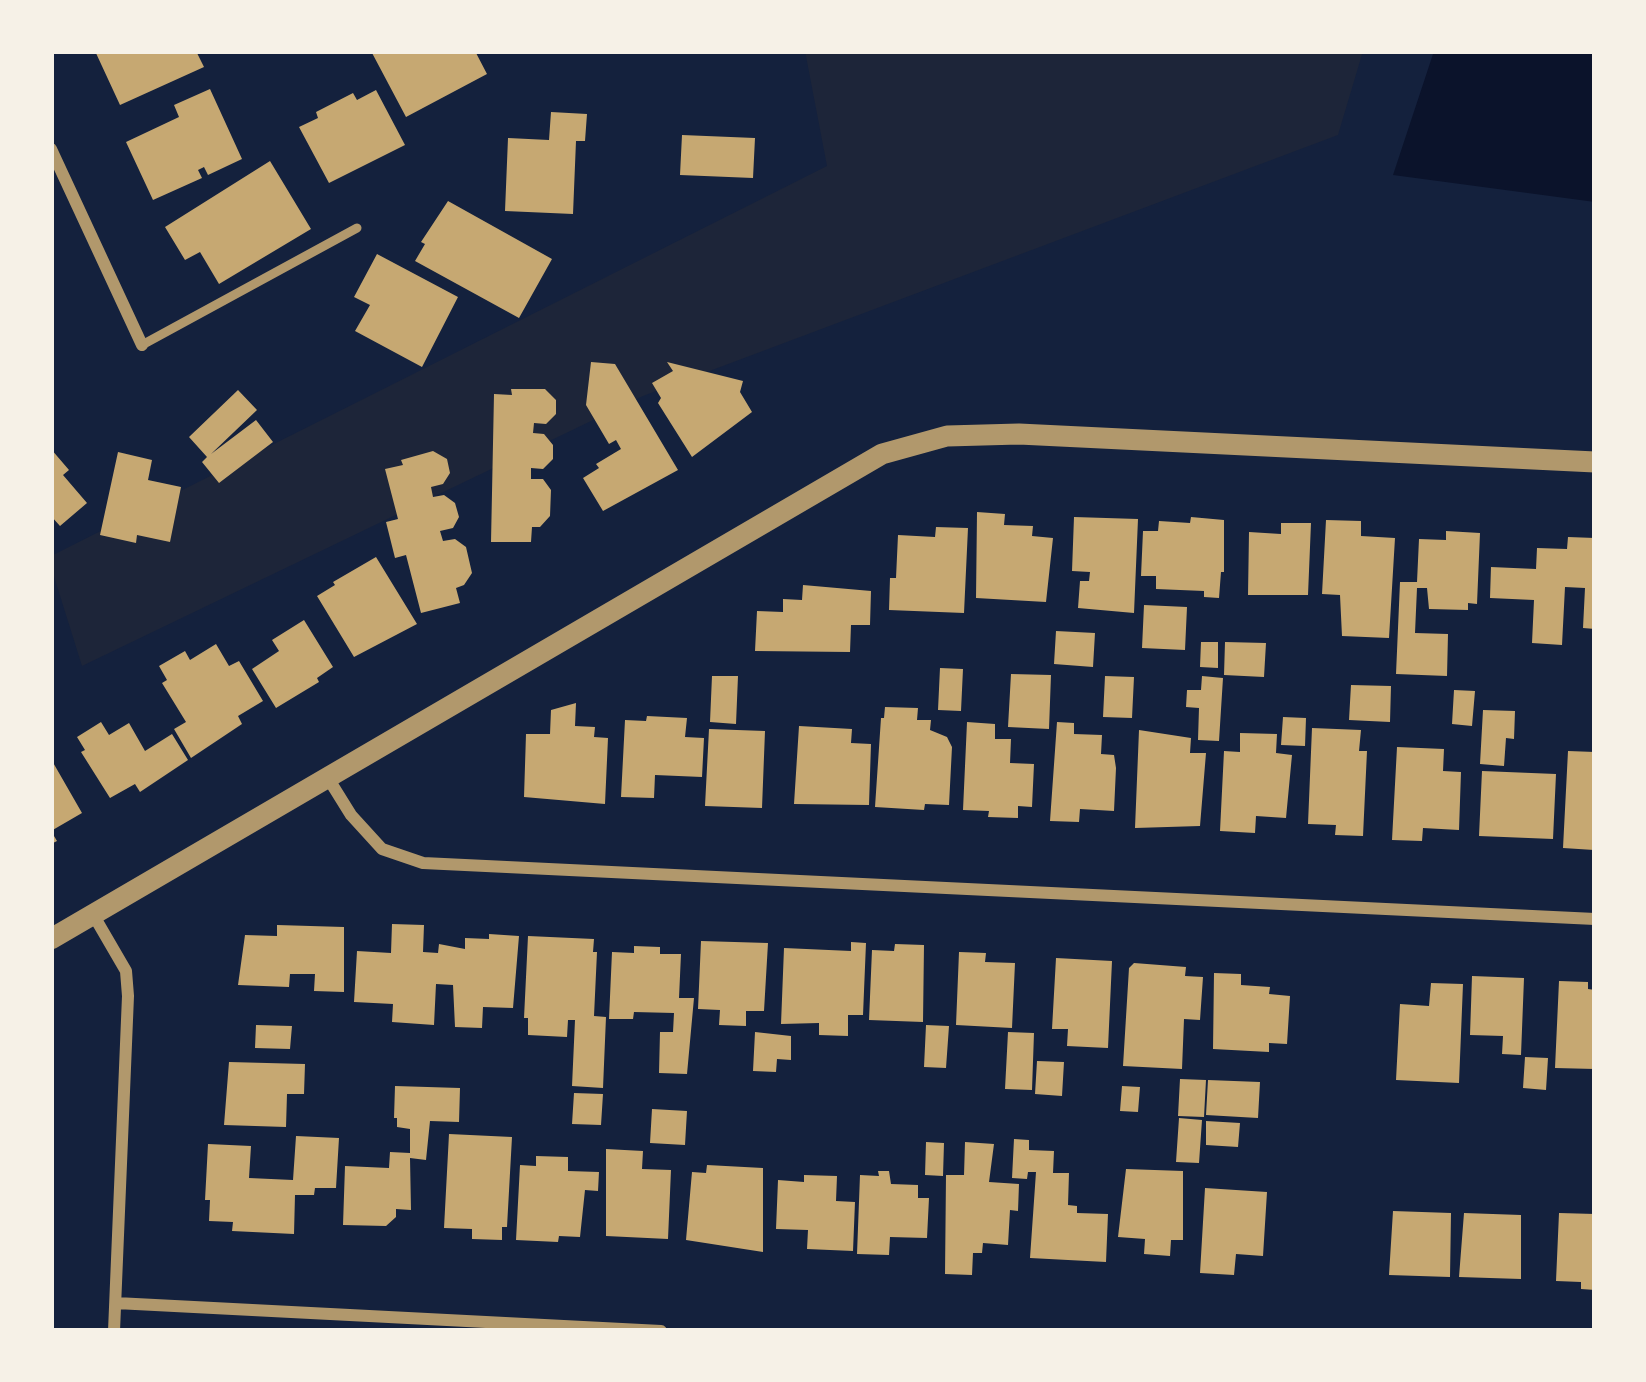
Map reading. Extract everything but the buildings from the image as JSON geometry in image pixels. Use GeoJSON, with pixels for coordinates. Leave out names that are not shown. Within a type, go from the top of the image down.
{"type":"FeatureCollection","features":[{"type":"Feature","properties":{"kind":"street"},"geometry":{"type":"LineString","coordinates":[[51,149],[142,345]]}},
{"type":"Feature","properties":{"kind":"street"},"geometry":{"type":"LineString","coordinates":[[51,939],[882,454],[947,436],[1019,434],[1595,462]]}},
{"type":"Feature","properties":{"kind":"street"},"geometry":{"type":"LineString","coordinates":[[328,778],[351,815],[382,849],[423,863],[1595,919]]}},
{"type":"Feature","properties":{"kind":"street"},"geometry":{"type":"LineString","coordinates":[[94,916],[126,971],[128,996],[114,1331]]}},
{"type":"Feature","properties":{"kind":"street"},"geometry":{"type":"LineString","coordinates":[[116,1303],[661,1331]]}},
{"type":"Feature","properties":{"kind":"lane"},"geometry":{"type":"LineString","coordinates":[[142,345],[357,227]]}},
{"type":"Feature","properties":{"kind":"shaded area"},"geometry":{"type":"Polygon","coordinates":[[[805,51],[1363,51],[1338,135],[643,396],[82,666],[51,556],[827,166],[805,51]]]}},
{"type":"Feature","properties":{"kind":"shaded area"},"geometry":{"type":"Polygon","coordinates":[[[1434,51],[1595,51],[1595,202],[1393,175],[1434,51]]]}}]}
